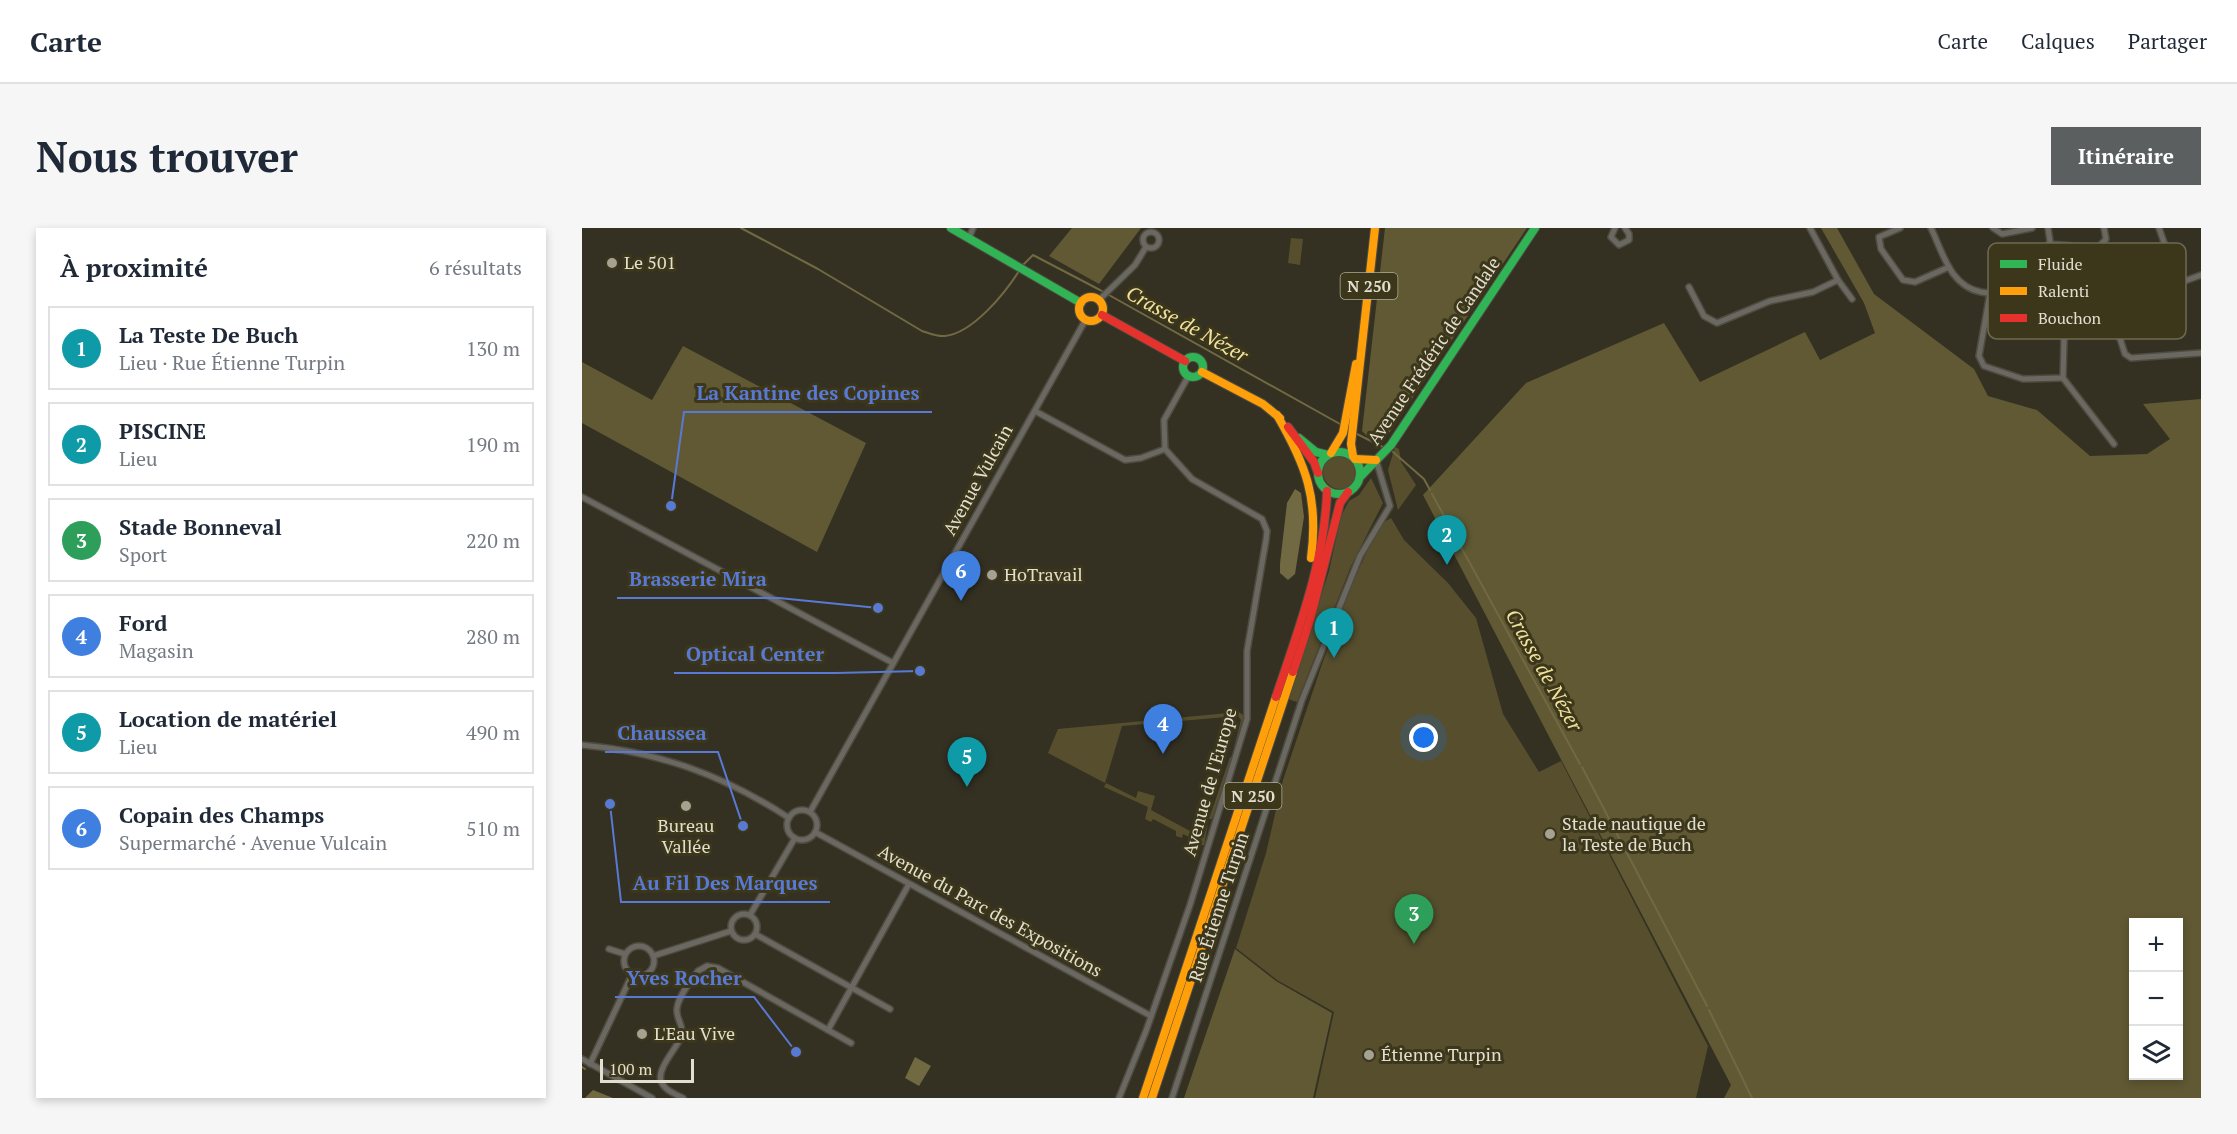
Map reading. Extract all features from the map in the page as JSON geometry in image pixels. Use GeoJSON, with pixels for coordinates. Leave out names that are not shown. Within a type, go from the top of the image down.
{"type":"FeatureCollection","features":[{"type":"Feature","properties":{"kind":"main road"},"geometry":{"type":"LineString","coordinates":[[951,228],[1081,303]]}},
{"type":"Feature","properties":{"kind":"main road","name":"N 250"},"geometry":{"type":"LineString","coordinates":[[1152,1098],[1310,620],[1340,503],[1357,485],[1360,477],[1360,468],[1354,458],[1351,444],[1375,228]]}},
{"type":"Feature","properties":{"kind":"main road","name":"Avenue Frédéric de Candale"},"geometry":{"type":"LineString","coordinates":[[1360,477],[1383,455],[1400,433],[1535,228]]}},
{"type":"Feature","properties":{"kind":"main road"},"geometry":{"type":"LineString","coordinates":[[1081,303],[1091,297],[1104,295],[1102,315]]}},
{"type":"Feature","properties":{"kind":"main road"},"geometry":{"type":"LineString","coordinates":[[1081,303],[1080,310],[1086,319],[1096,320],[1102,315]]}},
{"type":"Feature","properties":{"kind":"main road"},"geometry":{"type":"LineString","coordinates":[[1102,315],[1185,361]]}},
{"type":"Feature","properties":{"kind":"main road","name":"N 250"},"geometry":{"type":"LineString","coordinates":[[1143,1098],[1276,696],[1318,561],[1328,506],[1327,491],[1318,473],[1321,461],[1340,441],[1362,344]]}},
{"type":"Feature","properties":{"kind":"main road"},"geometry":{"type":"LineString","coordinates":[[1194,357],[1200,359],[1203,365],[1202,372],[1197,376],[1188,375],[1183,367],[1185,361],[1194,357]]}},
{"type":"Feature","properties":{"kind":"main road"},"geometry":{"type":"LineString","coordinates":[[1202,372],[1244,393],[1277,415],[1296,436],[1316,452],[1329,454],[1343,452],[1354,458]]}},
{"type":"Feature","properties":{"kind":"main road","name":"N 250"},"geometry":{"type":"LineString","coordinates":[[1276,696],[1305,587],[1316,523],[1315,497],[1308,470],[1277,415]]}},
{"type":"Feature","properties":{"kind":"main road"},"geometry":{"type":"LineString","coordinates":[[1296,436],[1318,473]]}},
{"type":"Feature","properties":{"kind":"main road","name":"Avenue Frédéric de Candale"},"geometry":{"type":"LineString","coordinates":[[1354,458],[1376,460]]}},
{"type":"Feature","properties":{"kind":"main road"},"geometry":{"type":"LineString","coordinates":[[1327,491],[1334,494],[1348,492]]}},
{"type":"Feature","properties":{"kind":"street"},"geometry":{"type":"LineString","coordinates":[[969,238],[973,228]]}},
{"type":"Feature","properties":{"kind":"street"},"geometry":{"type":"LineString","coordinates":[[1615,228],[1611,237],[1619,245],[1629,240],[1629,234],[1625,228]]}},
{"type":"Feature","properties":{"kind":"street"},"geometry":{"type":"LineString","coordinates":[[1810,228],[1838,280],[1852,299]]}},
{"type":"Feature","properties":{"kind":"street"},"geometry":{"type":"LineString","coordinates":[[1900,228],[1879,237],[1881,249],[1903,280],[1915,282],[1949,267]]}},
{"type":"Feature","properties":{"kind":"street"},"geometry":{"type":"LineString","coordinates":[[1931,228],[1949,267],[1963,285],[1988,292]]}},
{"type":"Feature","properties":{"kind":"street"},"geometry":{"type":"LineString","coordinates":[[1993,228],[2002,234],[2032,228]]}},
{"type":"Feature","properties":{"kind":"street"},"geometry":{"type":"LineString","coordinates":[[2048,228],[2049,243]]}},
{"type":"Feature","properties":{"kind":"street"},"geometry":{"type":"LineString","coordinates":[[2102,243],[2106,239],[2104,228]]}},
{"type":"Feature","properties":{"kind":"street"},"geometry":{"type":"LineString","coordinates":[[2158,228],[2163,243]]}},
{"type":"Feature","properties":{"kind":"street"},"geometry":{"type":"LineString","coordinates":[[1155,230],[1159,242],[1154,247],[1146,247],[1142,240],[1144,235],[1155,230]]}},
{"type":"Feature","properties":{"kind":"street"},"geometry":{"type":"LineString","coordinates":[[1104,295],[1135,265],[1146,247]]}},
{"type":"Feature","properties":{"kind":"street"},"geometry":{"type":"LineString","coordinates":[[2186,280],[2201,275]]}},
{"type":"Feature","properties":{"kind":"street"},"geometry":{"type":"LineString","coordinates":[[1689,287],[1704,316],[1717,323],[1770,301],[1813,292],[1838,280]]}},
{"type":"Feature","properties":{"kind":"street"},"geometry":{"type":"LineString","coordinates":[[1988,304],[1979,356],[1984,366],[2023,379],[2063,378]]}},
{"type":"Feature","properties":{"kind":"street","name":"Avenue Vulcain"},"geometry":{"type":"LineString","coordinates":[[810,812],[1086,319]]}},
{"type":"Feature","properties":{"kind":"street"},"geometry":{"type":"LineString","coordinates":[[2064,339],[2063,378],[2114,444]]}},
{"type":"Feature","properties":{"kind":"street"},"geometry":{"type":"LineString","coordinates":[[2120,339],[2125,354],[2131,358],[2201,353]]}},
{"type":"Feature","properties":{"kind":"street"},"geometry":{"type":"LineString","coordinates":[[1035,411],[1125,460],[1141,458],[1165,448],[1164,420],[1188,375]]}},
{"type":"Feature","properties":{"kind":"street","name":"Avenue de l'Europe"},"geometry":{"type":"LineString","coordinates":[[1119,1098],[1190,905],[1247,719],[1247,651],[1267,531],[1257,515],[1192,478],[1165,448]]}},
{"type":"Feature","properties":{"kind":"street","name":"Rue Étienne Turpin"},"geometry":{"type":"LineString","coordinates":[[1172,1098],[1302,700],[1360,556],[1390,506],[1376,460]]}},
{"type":"Feature","properties":{"kind":"street"},"geometry":{"type":"LineString","coordinates":[[582,496],[893,663]]}},
{"type":"Feature","properties":{"kind":"street"},"geometry":{"type":"LineString","coordinates":[[582,745],[668,758],[726,782],[789,818]]}},
{"type":"Feature","properties":{"kind":"street"},"geometry":{"type":"LineString","coordinates":[[799,810],[810,812],[817,823],[815,832],[808,839],[795,838],[788,829],[789,818],[799,810]]}},
{"type":"Feature","properties":{"kind":"street","name":"Avenue du Parc des Expositions"},"geometry":{"type":"LineString","coordinates":[[815,832],[1150,1016]]}},
{"type":"Feature","properties":{"kind":"street"},"geometry":{"type":"LineString","coordinates":[[750,915],[795,838]]}},
{"type":"Feature","properties":{"kind":"street"},"geometry":{"type":"LineString","coordinates":[[828,1030],[909,884]]}},
{"type":"Feature","properties":{"kind":"street"},"geometry":{"type":"LineString","coordinates":[[742,913],[750,915],[757,926],[755,934],[749,939],[740,940],[731,931],[730,923],[735,916],[742,913]]}},
{"type":"Feature","properties":{"kind":"street"},"geometry":{"type":"LineString","coordinates":[[653,956],[731,931]]}},
{"type":"Feature","properties":{"kind":"street"},"geometry":{"type":"LineString","coordinates":[[755,934],[890,1009]]}},
{"type":"Feature","properties":{"kind":"street"},"geometry":{"type":"LineString","coordinates":[[590,1064],[630,980],[634,976],[649,974],[654,966],[653,956],[647,948],[638,946],[625,954],[609,949]]}},
{"type":"Feature","properties":{"kind":"street"},"geometry":{"type":"LineString","coordinates":[[625,954],[626,970],[634,976]]}},
{"type":"Feature","properties":{"kind":"street"},"geometry":{"type":"LineString","coordinates":[[683,1098],[666,1089],[661,1082],[661,1074],[682,1033],[682,1024],[676,1011],[677,1004],[698,971],[703,968],[718,968],[850,1043]]}},
{"type":"Feature","properties":{"kind":"street"},"geometry":{"type":"LineString","coordinates":[[582,1059],[651,1098]]}},
{"type":"Feature","properties":{"kind":"shaded area"},"geometry":{"type":"Polygon","coordinates":[[[1072,228],[1141,228],[1099,284],[1049,256],[1072,228]]]}},
{"type":"Feature","properties":{"kind":"shaded area"},"geometry":{"type":"Polygon","coordinates":[[[1385,228],[1527,228],[1385,439],[1372,441],[1362,431],[1385,228]]]}},
{"type":"Feature","properties":{"kind":"shaded area"},"geometry":{"type":"Polygon","coordinates":[[[1821,228],[1837,228],[1874,294],[1974,369],[1988,396],[2037,410],[2090,456],[2147,454],[2170,439],[2143,404],[2201,399],[2201,1098],[1724,1098],[1731,1085],[1423,495],[1526,383],[1664,323],[1700,382],[1805,332],[1820,360],[1875,333],[1864,303],[1821,228]]]}},
{"type":"Feature","properties":{"kind":"shaded area"},"geometry":{"type":"Polygon","coordinates":[[[1291,238],[1303,239],[1300,265],[1288,263],[1291,238]]]}},
{"type":"Feature","properties":{"kind":"shaded area"},"geometry":{"type":"Polygon","coordinates":[[[683,346],[866,443],[817,552],[582,423],[582,362],[652,400],[683,346]]]}},
{"type":"Feature","properties":{"kind":"shaded area"},"geometry":{"type":"Polygon","coordinates":[[[1395,447],[1399,449],[1401,462],[1416,485],[1398,510],[1388,470],[1395,447]]]}},
{"type":"Feature","properties":{"kind":"shaded area"},"geometry":{"type":"Polygon","coordinates":[[[1340,455],[1352,460],[1357,472],[1352,484],[1340,489],[1328,484],[1323,472],[1328,460],[1340,455]]]}},
{"type":"Feature","properties":{"kind":"shaded area"},"geometry":{"type":"Polygon","coordinates":[[[1371,478],[1383,503],[1351,566],[1297,702],[1288,699],[1329,571],[1341,516],[1349,501],[1359,495],[1371,478]]]}},
{"type":"Feature","properties":{"kind":"shaded area"},"geometry":{"type":"Polygon","coordinates":[[[1295,489],[1301,493],[1304,517],[1295,574],[1288,580],[1280,573],[1280,564],[1287,503],[1295,489]]]}},
{"type":"Feature","properties":{"kind":"shaded area"},"geometry":{"type":"Polygon","coordinates":[[[1391,518],[1404,540],[1448,583],[1476,618],[1503,714],[1539,772],[1561,761],[1708,1046],[1696,1098],[1315,1098],[1334,1012],[1277,980],[1236,948],[1266,853],[1283,780],[1322,664],[1353,582],[1379,525],[1391,518]]]}},
{"type":"Feature","properties":{"kind":"shaded area"},"geometry":{"type":"Polygon","coordinates":[[[1239,712],[1244,716],[1233,751],[1241,720],[1238,716],[1122,726],[1105,783],[1048,753],[1058,729],[1239,712]]]}},
{"type":"Feature","properties":{"kind":"shaded area"},"geometry":{"type":"Polygon","coordinates":[[[1230,757],[1232,758],[1212,819],[1209,819],[1230,757]]]}},
{"type":"Feature","properties":{"kind":"shaded area"},"geometry":{"type":"Polygon","coordinates":[[[1106,783],[1136,798],[1138,791],[1155,796],[1151,810],[1203,838],[1208,824],[1204,845],[1195,846],[1195,840],[1183,834],[1182,838],[1176,836],[1176,831],[1153,819],[1151,822],[1145,819],[1148,807],[1104,787],[1106,783]]]}},
{"type":"Feature","properties":{"kind":"shaded area"},"geometry":{"type":"Polygon","coordinates":[[[1235,949],[1276,981],[1332,1013],[1313,1098],[1184,1098],[1235,949]]]}},
{"type":"Feature","properties":{"kind":"shaded area"},"geometry":{"type":"Polygon","coordinates":[[[915,1057],[931,1066],[919,1086],[905,1078],[915,1057]]]}},
{"type":"Feature","properties":{"kind":"shaded area"},"geometry":{"type":"Polygon","coordinates":[[[593,1090],[613,1098],[585,1098],[593,1090]]]}},
{"type":"Feature","properties":{"kind":"waterway","name":"Crasse de Nézer"},"geometry":{"type":"LineString","coordinates":[[741,228],[818,269],[922,331],[939,336],[956,333],[977,320],[997,300],[1019,271]]}},
{"type":"Feature","properties":{"kind":"waterway","name":"Crasse de Nézer"},"geometry":{"type":"LineString","coordinates":[[1023,265],[1033,255],[1340,424]]}},
{"type":"Feature","properties":{"kind":"waterway","name":"Crasse de Nézer"},"geometry":{"type":"LineString","coordinates":[[1357,434],[1383,447]]}},
{"type":"Feature","properties":{"kind":"waterway","name":"Crasse de Nézer"},"geometry":{"type":"LineString","coordinates":[[1393,452],[1424,479],[1430,490]]}},
{"type":"Feature","properties":{"kind":"waterway","name":"Crasse de Nézer"},"geometry":{"type":"LineString","coordinates":[[1432,494],[1580,764]]}},
{"type":"Feature","properties":{"kind":"waterway","name":"Crasse de Nézer"},"geometry":{"type":"LineString","coordinates":[[1582,767],[1707,1006]]}},
{"type":"Feature","properties":{"kind":"waterway","name":"Crasse de Nézer"},"geometry":{"type":"LineString","coordinates":[[1709,1010],[1752,1098]]}},
{"type":"Feature","properties":{"kind":"traffic: fast"},"geometry":{"type":"LineString","coordinates":[[951,228],[1081,303]]}},
{"type":"Feature","properties":{"kind":"traffic: fast"},"geometry":{"type":"LineString","coordinates":[[1360,477],[1391,445],[1535,228]]}},
{"type":"Feature","properties":{"kind":"traffic: fast"},"geometry":{"type":"LineString","coordinates":[[1193,357],[1200,360],[1203,367],[1200,374],[1193,377],[1186,374],[1183,367],[1186,360],[1193,357]]}},
{"type":"Feature","properties":{"kind":"traffic: fast"},"geometry":{"type":"LineString","coordinates":[[1299,438],[1316,452],[1328,455]]}},
{"type":"Feature","properties":{"kind":"traffic: fast"},"geometry":{"type":"LineString","coordinates":[[1339,452],[1347,453],[1354,458],[1359,465],[1360,473],[1359,481],[1354,488],[1347,493],[1339,494],[1331,493],[1324,488],[1319,481],[1318,473],[1319,465],[1324,458],[1331,453],[1339,452]]}},
{"type":"Feature","properties":{"kind":"traffic: slow"},"geometry":{"type":"LineString","coordinates":[[1353,456],[1351,444],[1375,228]]}},
{"type":"Feature","properties":{"kind":"traffic: slow"},"geometry":{"type":"LineString","coordinates":[[1091,297],[1099,301],[1103,309],[1099,317],[1091,321],[1083,317],[1079,309],[1083,301],[1091,297]]}},
{"type":"Feature","properties":{"kind":"traffic: slow"},"geometry":{"type":"LineString","coordinates":[[1331,453],[1343,433],[1356,364]]}},
{"type":"Feature","properties":{"kind":"traffic: slow"},"geometry":{"type":"LineString","coordinates":[[1202,372],[1263,404],[1280,418]]}},
{"type":"Feature","properties":{"kind":"traffic: slow"},"geometry":{"type":"LineString","coordinates":[[1277,415],[1296,450],[1308,483],[1313,518],[1311,558]]}},
{"type":"Feature","properties":{"kind":"traffic: slow"},"geometry":{"type":"LineString","coordinates":[[1355,459],[1376,460]]}},
{"type":"Feature","properties":{"kind":"traffic: slow"},"geometry":{"type":"LineString","coordinates":[[1152,1098],[1293,672]]}},
{"type":"Feature","properties":{"kind":"traffic: slow"},"geometry":{"type":"LineString","coordinates":[[1143,1098],[1276,697]]}},
{"type":"Feature","properties":{"kind":"traffic: jam"},"geometry":{"type":"LineString","coordinates":[[1102,315],[1185,361]]}},
{"type":"Feature","properties":{"kind":"traffic: jam"},"geometry":{"type":"LineString","coordinates":[[1288,427],[1314,462],[1318,473]]}},
{"type":"Feature","properties":{"kind":"traffic: jam"},"geometry":{"type":"LineString","coordinates":[[1276,697],[1316,570],[1327,491]]}},
{"type":"Feature","properties":{"kind":"traffic: jam"},"geometry":{"type":"LineString","coordinates":[[1293,672],[1310,620],[1340,503],[1348,492]]}},
{"type":"Feature","properties":{"kind":"place","name":"Le 501"},"geometry":{"type":"Point","coordinates":[612,263]}},
{"type":"Feature","properties":{"kind":"place","name":"La Kantine des Copines"},"geometry":{"type":"Point","coordinates":[671,506]}},
{"type":"Feature","properties":{"kind":"place","name":"PISCINE"},"geometry":{"type":"Point","coordinates":[1447,565]}},
{"type":"Feature","properties":{"kind":"place","name":"HoTravail"},"geometry":{"type":"Point","coordinates":[992,575]}},
{"type":"Feature","properties":{"kind":"place","name":"Copain des Champs"},"geometry":{"type":"Point","coordinates":[961,601]}},
{"type":"Feature","properties":{"kind":"place","name":"Brasserie Mira"},"geometry":{"type":"Point","coordinates":[878,608]}},
{"type":"Feature","properties":{"kind":"place","name":"La Teste De Buch"},"geometry":{"type":"Point","coordinates":[1334,658]}},
{"type":"Feature","properties":{"kind":"place","name":"Optical Center"},"geometry":{"type":"Point","coordinates":[920,671]}},
{"type":"Feature","properties":{"kind":"place","name":"Ford"},"geometry":{"type":"Point","coordinates":[1163,754]}},
{"type":"Feature","properties":{"kind":"place","name":"Location de matériel"},"geometry":{"type":"Point","coordinates":[967,787]}},
{"type":"Feature","properties":{"kind":"place","name":"Au Fil Des Marques"},"geometry":{"type":"Point","coordinates":[610,804]}},
{"type":"Feature","properties":{"kind":"place","name":"Bureau Vallée"},"geometry":{"type":"Point","coordinates":[686,806]}},
{"type":"Feature","properties":{"kind":"place","name":"Chaussea"},"geometry":{"type":"Point","coordinates":[743,826]}},
{"type":"Feature","properties":{"kind":"place","name":"Stade nautique de la Teste de Buch"},"geometry":{"type":"Point","coordinates":[1550,834]}},
{"type":"Feature","properties":{"kind":"place","name":"Stade Bonneval"},"geometry":{"type":"Point","coordinates":[1414,944]}},
{"type":"Feature","properties":{"kind":"place","name":"L'Eau Vive"},"geometry":{"type":"Point","coordinates":[642,1034]}},
{"type":"Feature","properties":{"kind":"place","name":"Yves Rocher"},"geometry":{"type":"Point","coordinates":[796,1052]}},
{"type":"Feature","properties":{"kind":"place","name":"Étienne Turpin"},"geometry":{"type":"Point","coordinates":[1369,1055]}}]}
